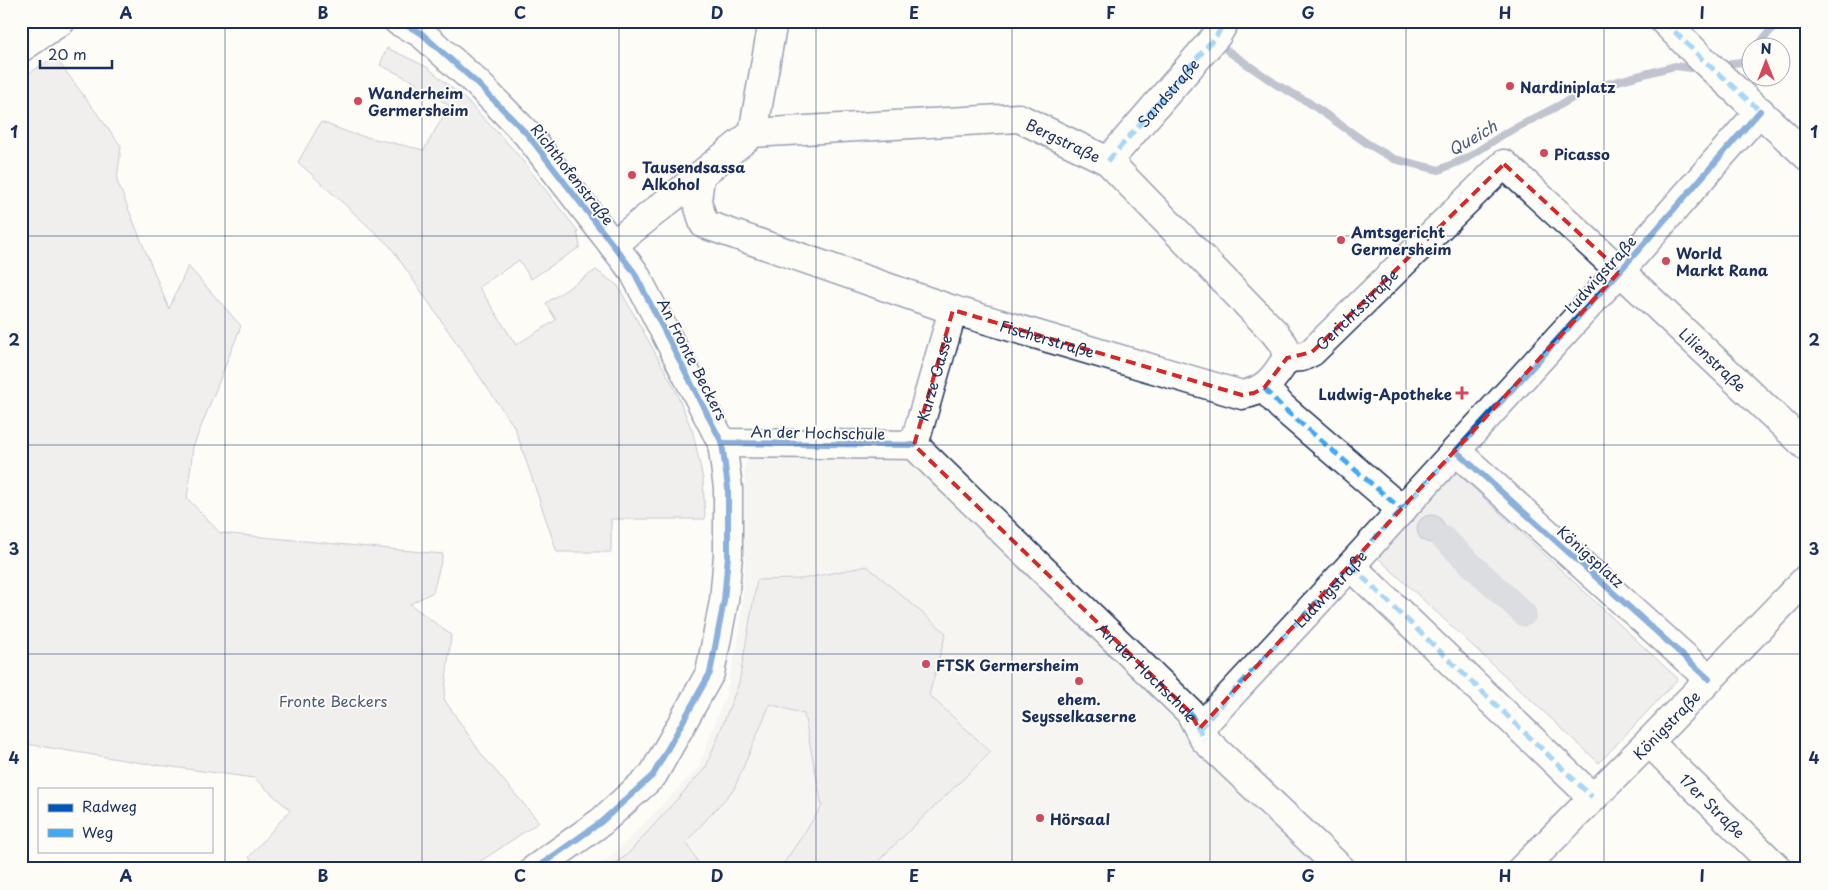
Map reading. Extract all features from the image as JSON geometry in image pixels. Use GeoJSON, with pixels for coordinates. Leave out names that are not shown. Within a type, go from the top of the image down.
{"type":"FeatureCollection","features":[{"type":"Feature","properties":{"kind":"street"},"geometry":{"type":"LineString","coordinates":[[21,48],[61,21]]}},
{"type":"Feature","properties":{"kind":"street","name":"Richthofenstraße"},"geometry":{"type":"LineString","coordinates":[[398,21],[421,34],[477,83],[527,134],[613,245]]}},
{"type":"Feature","properties":{"kind":"street"},"geometry":{"type":"LineString","coordinates":[[613,245],[700,177],[752,133],[773,21]]}},
{"type":"Feature","properties":{"kind":"street","name":"Sandstraße"},"geometry":{"type":"LineString","coordinates":[[1108,162],[1217,35],[1224,21]]}},
{"type":"Feature","properties":{"kind":"street"},"geometry":{"type":"LineString","coordinates":[[1664,21],[1702,59],[1807,156]]}},
{"type":"Feature","properties":{"kind":"street","name":"Ludwigstraße"},"geometry":{"type":"LineString","coordinates":[[1199,729],[1351,566],[1620,271],[1760,111]]}},
{"type":"Feature","properties":{"kind":"street","name":"Bergstraße"},"geometry":{"type":"LineString","coordinates":[[752,133],[1019,118],[1108,162],[1274,332],[1284,345],[1287,358]]}},
{"type":"Feature","properties":{"kind":"street","name":"Gerichtsstraße"},"geometry":{"type":"LineString","coordinates":[[1287,358],[1302,357],[1312,352],[1504,164],[1620,271]]}},
{"type":"Feature","properties":{"kind":"street","name":"Fischerstraße"},"geometry":{"type":"LineString","coordinates":[[700,177],[697,201],[704,224],[953,310],[1242,395],[1254,393],[1264,388]]}},
{"type":"Feature","properties":{"kind":"street","name":"An Fronte Beckers"},"geometry":{"type":"LineString","coordinates":[[535,869],[601,822],[653,775],[710,673],[724,601],[728,555],[728,488],[722,443],[634,272],[613,245]]}},
{"type":"Feature","properties":{"kind":"street","name":"Lilienstraße"},"geometry":{"type":"LineString","coordinates":[[1620,271],[1807,447]]}},
{"type":"Feature","properties":{"kind":"street","name":"Kurze Gasse"},"geometry":{"type":"LineString","coordinates":[[914,446],[953,310]]}},
{"type":"Feature","properties":{"kind":"street"},"geometry":{"type":"LineString","coordinates":[[1287,358],[1264,388],[1282,407],[1402,510]]}},
{"type":"Feature","properties":{"kind":"street","name":"An der Hochschule"},"geometry":{"type":"LineString","coordinates":[[722,443],[914,446],[1190,712],[1204,739],[1341,869]]}},
{"type":"Feature","properties":{"kind":"street","name":"Königsplatz"},"geometry":{"type":"LineString","coordinates":[[1456,451],[1710,679]]}},
{"type":"Feature","properties":{"kind":"street"},"geometry":{"type":"LineString","coordinates":[[1351,566],[1592,797]]}},
{"type":"Feature","properties":{"kind":"street","name":"Königstraße"},"geometry":{"type":"LineString","coordinates":[[1522,869],[1649,742],[1807,578]]}},
{"type":"Feature","properties":{"kind":"street","name":"17er Straße"},"geometry":{"type":"LineString","coordinates":[[1649,742],[1778,869]]}},
{"type":"Feature","properties":{"kind":"highlighted area"},"geometry":{"type":"Polygon","coordinates":[[[1504,164],[1620,271],[1199,729],[1190,712],[914,445],[953,310],[1242,395],[1254,393],[1264,388],[1287,358],[1312,352],[1504,164]]]}},
{"type":"Feature","properties":{"kind":"shaded area","name":"FTSK Germersheim"},"geometry":{"type":"Polygon","coordinates":[[[745,450],[900,452],[943,486],[1192,737],[1331,869],[593,869],[620,848],[698,768],[725,697],[740,631],[745,563],[745,450]]]}},
{"type":"Feature","properties":{"kind":"shaded area"},"geometry":{"type":"Polygon","coordinates":[[[1431,515],[1441,519],[1445,529],[1441,539],[1431,543],[1421,539],[1417,529],[1421,519],[1431,515]]]}},
{"type":"Feature","properties":{"kind":"green space"},"geometry":{"type":"Polygon","coordinates":[[[387,48],[427,67],[467,101],[513,149],[577,230],[580,247],[531,279],[519,260],[479,287],[516,345],[556,320],[546,303],[596,270],[618,286],[674,387],[693,433],[703,479],[705,519],[611,519],[611,552],[557,552],[515,428],[390,246],[298,162],[321,122],[353,134],[424,150],[449,106],[415,82],[380,65],[387,48]]]}},
{"type":"Feature","properties":{"kind":"green space","name":"Fronte Beckers"},"geometry":{"type":"Polygon","coordinates":[[[55,57],[121,146],[117,181],[169,309],[188,266],[241,326],[193,447],[187,498],[220,533],[443,554],[433,592],[410,604],[451,635],[444,699],[482,755],[539,822],[469,869],[259,869],[249,857],[290,810],[254,778],[136,762],[21,743],[21,78],[55,57]]]}},
{"type":"Feature","properties":{"kind":"green space"},"geometry":{"type":"Polygon","coordinates":[[[1455,471],[1678,679],[1599,763],[1376,556],[1455,471]]]}},
{"type":"Feature","properties":{"kind":"green space"},"geometry":{"type":"Polygon","coordinates":[[[867,566],[946,633],[929,695],[991,752],[883,856],[874,869],[780,869],[822,806],[804,714],[770,704],[734,789],[686,842],[702,869],[605,869],[626,856],[706,767],[739,683],[757,580],[802,579],[867,566]]]}},
{"type":"Feature","properties":{"kind":"waterway","name":"Queich"},"geometry":{"type":"LineString","coordinates":[[1764,38],[1778,21]]}},
{"type":"Feature","properties":{"kind":"waterway","name":"Queich"},"geometry":{"type":"LineString","coordinates":[[1228,51],[1277,85],[1308,102],[1368,144],[1394,159],[1439,170],[1467,158],[1504,134],[1588,89],[1675,66],[1691,68]]}},
{"type":"Feature","properties":{"kind":"waterway","name":"Queich"},"geometry":{"type":"LineString","coordinates":[[1732,63],[1740,62]]}},
{"type":"Feature","properties":{"kind":"waterway"},"geometry":{"type":"LineString","coordinates":[[1443,538],[1524,614]]}},
{"type":"Feature","properties":{"kind":"marked path"},"geometry":{"type":"LineString","coordinates":[[1108,161],[1217,35],[1225,21]]}},
{"type":"Feature","properties":{"kind":"marked path"},"geometry":{"type":"LineString","coordinates":[[1664,21],[1702,59],[1760,111]]}},
{"type":"Feature","properties":{"kind":"marked path"},"geometry":{"type":"LineString","coordinates":[[1264,388],[1282,407],[1402,510]]}},
{"type":"Feature","properties":{"kind":"marked path"},"geometry":{"type":"LineString","coordinates":[[1199,729],[1456,451],[1459,454]]}},
{"type":"Feature","properties":{"kind":"marked path"},"geometry":{"type":"LineString","coordinates":[[1351,566],[1592,797]]}},
{"type":"Feature","properties":{"kind":"marked path"},"geometry":{"type":"LineString","coordinates":[[1190,712],[1204,739]]}},
{"type":"Feature","properties":{"kind":"cycle path"},"geometry":{"type":"LineString","coordinates":[[398,21],[421,33],[477,83],[527,134],[634,272],[722,443],[728,488],[728,555],[724,601],[710,673],[653,775],[601,822],[535,869]]}},
{"type":"Feature","properties":{"kind":"cycle path"},"geometry":{"type":"LineString","coordinates":[[1709,679],[1456,451],[1620,271],[1760,111]]}},
{"type":"Feature","properties":{"kind":"cycle path"},"geometry":{"type":"LineString","coordinates":[[722,443],[914,445]]}},
{"type":"Feature","properties":{"kind":"place","name":"Nardiniplatz"},"geometry":{"type":"Point","coordinates":[1510,86]}},
{"type":"Feature","properties":{"kind":"place","name":"Wanderheim Germersheim"},"geometry":{"type":"Point","coordinates":[358,101]}},
{"type":"Feature","properties":{"kind":"place","name":"Picasso"},"geometry":{"type":"Point","coordinates":[1544,153]}},
{"type":"Feature","properties":{"kind":"place","name":"Tausendsassa Alkohol"},"geometry":{"type":"Point","coordinates":[632,175]}},
{"type":"Feature","properties":{"kind":"place","name":"Amtsgericht Germersheim"},"geometry":{"type":"Point","coordinates":[1341,240]}},
{"type":"Feature","properties":{"kind":"place","name":"World Markt Rana"},"geometry":{"type":"Point","coordinates":[1666,261]}},
{"type":"Feature","properties":{"kind":"place","name":"Ludwig-Apotheke"},"geometry":{"type":"Point","coordinates":[1462,393]}},
{"type":"Feature","properties":{"kind":"place","name":"FTSK Germersheim"},"geometry":{"type":"Point","coordinates":[926,664]}},
{"type":"Feature","properties":{"kind":"place","name":"ehem. Seysselkaserne"},"geometry":{"type":"Point","coordinates":[1079,681]}},
{"type":"Feature","properties":{"kind":"place","name":"Hörsaal"},"geometry":{"type":"Point","coordinates":[1040,818]}}]}
